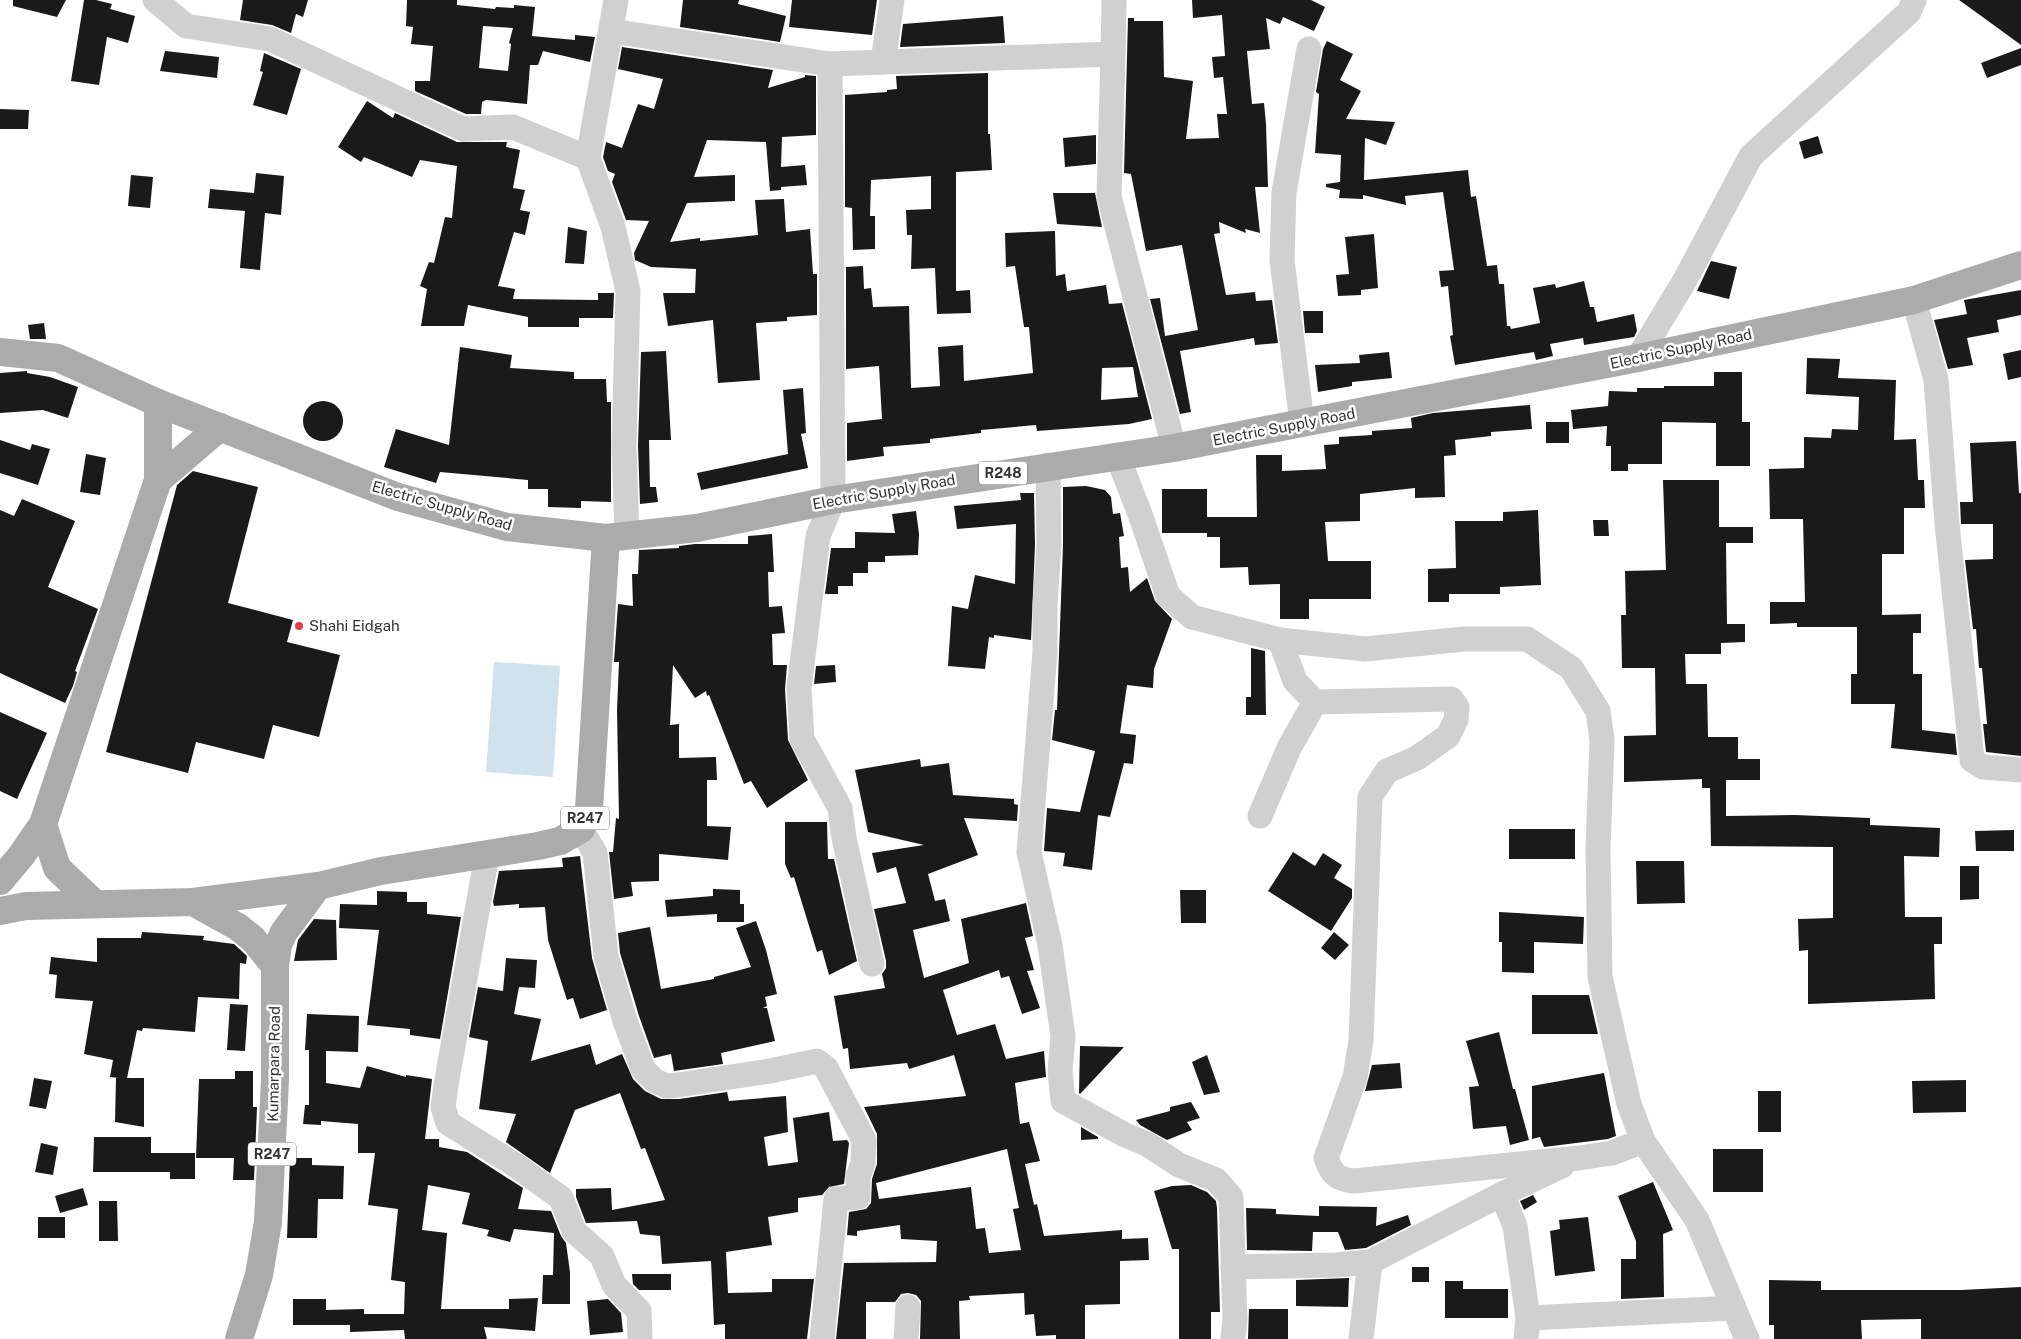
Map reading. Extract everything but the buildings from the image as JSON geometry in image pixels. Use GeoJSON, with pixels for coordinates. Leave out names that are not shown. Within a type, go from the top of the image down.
{"type":"FeatureCollection","features":[{"type":"Feature","properties":{"kind":"main road","name":"Electric Supply Road"},"geometry":{"type":"LineString","coordinates":[[0,352],[58,358],[158,403],[407,499],[507,527],[617,537],[697,528],[832,500],[1048,465],[1174,448],[1638,358],[1914,300],[2021,264]]}},
{"type":"Feature","properties":{"kind":"main road"},"geometry":{"type":"LineString","coordinates":[[0,881],[21,856],[43,824],[158,480],[158,403]]}},
{"type":"Feature","properties":{"kind":"main road"},"geometry":{"type":"LineString","coordinates":[[158,480],[220,427]]}},
{"type":"Feature","properties":{"kind":"main road","name":"R247"},"geometry":{"type":"LineString","coordinates":[[275,966],[278,945],[284,932],[318,886],[381,871],[487,855],[560,841],[581,829],[589,810],[617,537]]}},
{"type":"Feature","properties":{"kind":"main road"},"geometry":{"type":"LineString","coordinates":[[43,824],[57,868],[95,904]]}},
{"type":"Feature","properties":{"kind":"main road"},"geometry":{"type":"LineString","coordinates":[[0,911],[26,906],[193,902],[318,886]]}},
{"type":"Feature","properties":{"kind":"main road"},"geometry":{"type":"LineString","coordinates":[[193,902],[238,926],[253,939],[275,966]]}},
{"type":"Feature","properties":{"kind":"main road","name":"Kumarpara Road"},"geometry":{"type":"LineString","coordinates":[[239,1339],[259,1274],[268,1222],[275,1080],[275,966]]}},
{"type":"Feature","properties":{"kind":"street"},"geometry":{"type":"LineString","coordinates":[[155,0],[186,26],[270,39],[463,129],[513,127],[588,158]]}},
{"type":"Feature","properties":{"kind":"street"},"geometry":{"type":"LineString","coordinates":[[616,0],[588,158],[614,227],[628,291],[624,446],[617,537]]}},
{"type":"Feature","properties":{"kind":"street"},"geometry":{"type":"LineString","coordinates":[[883,62],[892,0]]}},
{"type":"Feature","properties":{"kind":"street"},"geometry":{"type":"LineString","coordinates":[[1114,0],[1109,196],[1174,448]]}},
{"type":"Feature","properties":{"kind":"street"},"geometry":{"type":"LineString","coordinates":[[1638,358],[1685,280],[1751,156],[1909,12],[1914,0]]}},
{"type":"Feature","properties":{"kind":"street"},"geometry":{"type":"LineString","coordinates":[[611,31],[830,64],[1113,54]]}},
{"type":"Feature","properties":{"kind":"street"},"geometry":{"type":"LineString","coordinates":[[1302,423],[1282,260],[1284,192],[1310,49]]}},
{"type":"Feature","properties":{"kind":"street"},"geometry":{"type":"LineString","coordinates":[[830,64],[832,500],[818,536],[799,688],[802,739],[840,808],[850,866],[872,964]]}},
{"type":"Feature","properties":{"kind":"street"},"geometry":{"type":"LineString","coordinates":[[1914,300],[1936,380],[1947,524],[1972,760],[1983,767],[2021,770]]}},
{"type":"Feature","properties":{"kind":"street"},"geometry":{"type":"LineString","coordinates":[[1117,455],[1140,514],[1168,596],[1192,617],[1280,640],[1365,649],[1464,639],[1527,639],[1571,668],[1598,711],[1602,740],[1598,850],[1600,977],[1629,1104],[1643,1140],[1698,1220],[1747,1339]]}},
{"type":"Feature","properties":{"kind":"street"},"geometry":{"type":"LineString","coordinates":[[1048,465],[1049,545],[1045,605],[1045,652],[1030,852],[1050,945],[1063,1036],[1060,1071],[1063,1102],[1124,1135],[1147,1144],[1179,1165],[1216,1180],[1231,1197],[1233,1339]]}},
{"type":"Feature","properties":{"kind":"street"},"geometry":{"type":"LineString","coordinates":[[1280,640],[1295,681],[1315,702],[1451,700],[1457,707],[1456,720],[1448,736],[1417,758],[1387,771],[1370,797],[1360,1041],[1355,1077],[1326,1158],[1331,1171],[1338,1179],[1354,1181],[1579,1158],[1612,1153],[1643,1140]]}},
{"type":"Feature","properties":{"kind":"street"},"geometry":{"type":"LineString","coordinates":[[1260,816],[1289,748],[1315,702]]}},
{"type":"Feature","properties":{"kind":"street"},"geometry":{"type":"LineString","coordinates":[[581,829],[594,853],[606,956],[625,1021],[643,1069],[655,1081],[667,1086],[770,1071],[817,1061],[826,1068],[861,1132],[864,1140],[863,1163],[858,1177],[858,1198],[836,1199],[822,1339]]}},
{"type":"Feature","properties":{"kind":"street"},"geometry":{"type":"LineString","coordinates":[[487,855],[446,1084],[443,1107],[448,1123],[516,1165],[561,1198],[574,1231],[602,1256],[614,1285],[639,1311],[640,1339]]}},
{"type":"Feature","properties":{"kind":"street"},"geometry":{"type":"LineString","coordinates":[[1233,1266],[1336,1265],[1370,1262],[1502,1194],[1579,1158]]}},
{"type":"Feature","properties":{"kind":"street"},"geometry":{"type":"LineString","coordinates":[[1502,1194],[1515,1226],[1527,1329],[1734,1308]]}},
{"type":"Feature","properties":{"kind":"street"},"geometry":{"type":"LineString","coordinates":[[1361,1339],[1370,1262]]}},
{"type":"Feature","properties":{"kind":"street"},"geometry":{"type":"LineString","coordinates":[[906,1339],[908,1308]]}},
{"type":"Feature","properties":{"kind":"water"},"geometry":{"type":"Polygon","coordinates":[[[494,662],[560,666],[553,777],[486,772],[494,662]]]}},
{"type":"Feature","properties":{"kind":"place","name":"Shahi Eidgah"},"geometry":{"type":"Point","coordinates":[299,626]}}]}
